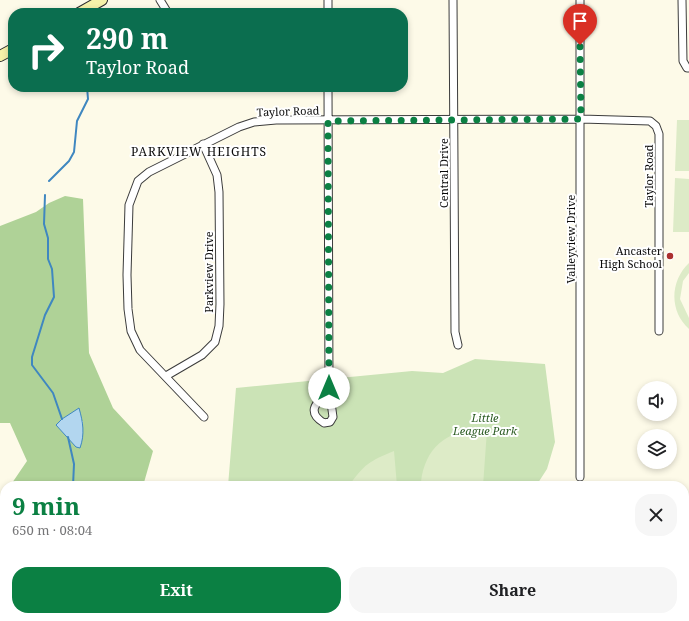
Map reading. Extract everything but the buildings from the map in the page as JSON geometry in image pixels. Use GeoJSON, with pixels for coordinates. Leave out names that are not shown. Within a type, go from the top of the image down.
{"type":"FeatureCollection","features":[{"type":"Feature","properties":{"kind":"main road"},"geometry":{"type":"LineString","coordinates":[[87,8],[102,0]]}},
{"type":"Feature","properties":{"kind":"street","name":"Central Drive"},"geometry":{"type":"LineString","coordinates":[[454,0],[455,332],[458,345]]}},
{"type":"Feature","properties":{"kind":"street","name":"Valleyview Drive"},"geometry":{"type":"LineString","coordinates":[[580,0],[580,477]]}},
{"type":"Feature","properties":{"kind":"street"},"geometry":{"type":"LineString","coordinates":[[682,0],[683,61],[689,68]]}},
{"type":"Feature","properties":{"kind":"street"},"geometry":{"type":"LineString","coordinates":[[328,92],[329,388]]}},
{"type":"Feature","properties":{"kind":"street","name":"Taylor Road"},"geometry":{"type":"LineString","coordinates":[[204,417],[140,350],[131,331],[128,309],[127,274],[129,204],[138,181],[149,172],[239,126],[254,122],[276,120],[581,119],[650,121],[656,126],[659,134],[659,331]]}},
{"type":"Feature","properties":{"kind":"street","name":"Parkview Drive"},"geometry":{"type":"LineString","coordinates":[[166,376],[202,355],[215,342],[219,326],[219,192],[217,175],[203,144]]}},
{"type":"Feature","properties":{"kind":"green space"},"geometry":{"type":"Polygon","coordinates":[[[677,120],[689,120],[689,171],[675,171],[677,120]]]}},
{"type":"Feature","properties":{"kind":"green space"},"geometry":{"type":"Polygon","coordinates":[[[675,178],[689,179],[689,232],[673,232],[675,178]]]}},
{"type":"Feature","properties":{"kind":"green space"},"geometry":{"type":"Polygon","coordinates":[[[65,196],[83,199],[89,353],[113,408],[153,451],[144,481],[13,481],[27,461],[10,423],[0,423],[0,226],[36,212],[49,203],[65,196]],[[83,421],[56,425],[77,447],[83,421]]]}},
{"type":"Feature","properties":{"kind":"green space"},"geometry":{"type":"Polygon","coordinates":[[[689,263],[689,273],[683,281],[680,299],[689,318],[689,329],[682,322],[678,314],[674,296],[678,278],[689,263]]]}},
{"type":"Feature","properties":{"kind":"green space","name":"Little League Park"},"geometry":{"type":"Polygon","coordinates":[[[475,359],[545,364],[555,442],[547,469],[539,481],[228,481],[236,388],[412,371],[443,373],[475,359]]]}},
{"type":"Feature","properties":{"kind":"green space"},"geometry":{"type":"Polygon","coordinates":[[[467,430],[487,430],[483,481],[421,481],[423,470],[432,451],[447,438],[467,430]]]}},
{"type":"Feature","properties":{"kind":"green space"},"geometry":{"type":"Polygon","coordinates":[[[394,451],[397,481],[353,481],[368,464],[394,451]]]}},
{"type":"Feature","properties":{"kind":"water"},"geometry":{"type":"Polygon","coordinates":[[[79,408],[83,428],[83,438],[80,448],[76,447],[56,425],[62,419],[79,408]]]}},
{"type":"Feature","properties":{"kind":"waterway"},"geometry":{"type":"LineString","coordinates":[[49,181],[69,161],[74,152],[77,121],[88,99],[87,92]]}},
{"type":"Feature","properties":{"kind":"waterway"},"geometry":{"type":"LineString","coordinates":[[45,195],[44,224],[48,238],[48,259],[52,269],[54,297],[45,315],[32,357],[32,365],[53,393],[62,419]]}},
{"type":"Feature","properties":{"kind":"waterway"},"geometry":{"type":"LineString","coordinates":[[68,437],[74,464],[73,481]]}},
{"type":"Feature","properties":{"kind":"place","name":"Ancaster High School"},"geometry":{"type":"Point","coordinates":[670,256]}},
{"type":"Feature","properties":{"kind":"district","name":"PARKVIEW HEIGHTS"},"geometry":{"type":"Point","coordinates":[199,151]}},
{"type":"Feature","properties":{"kind":"route"},"geometry":{"type":"LineString","coordinates":[[329,388],[328,121],[581,119],[580,45]]}}]}
